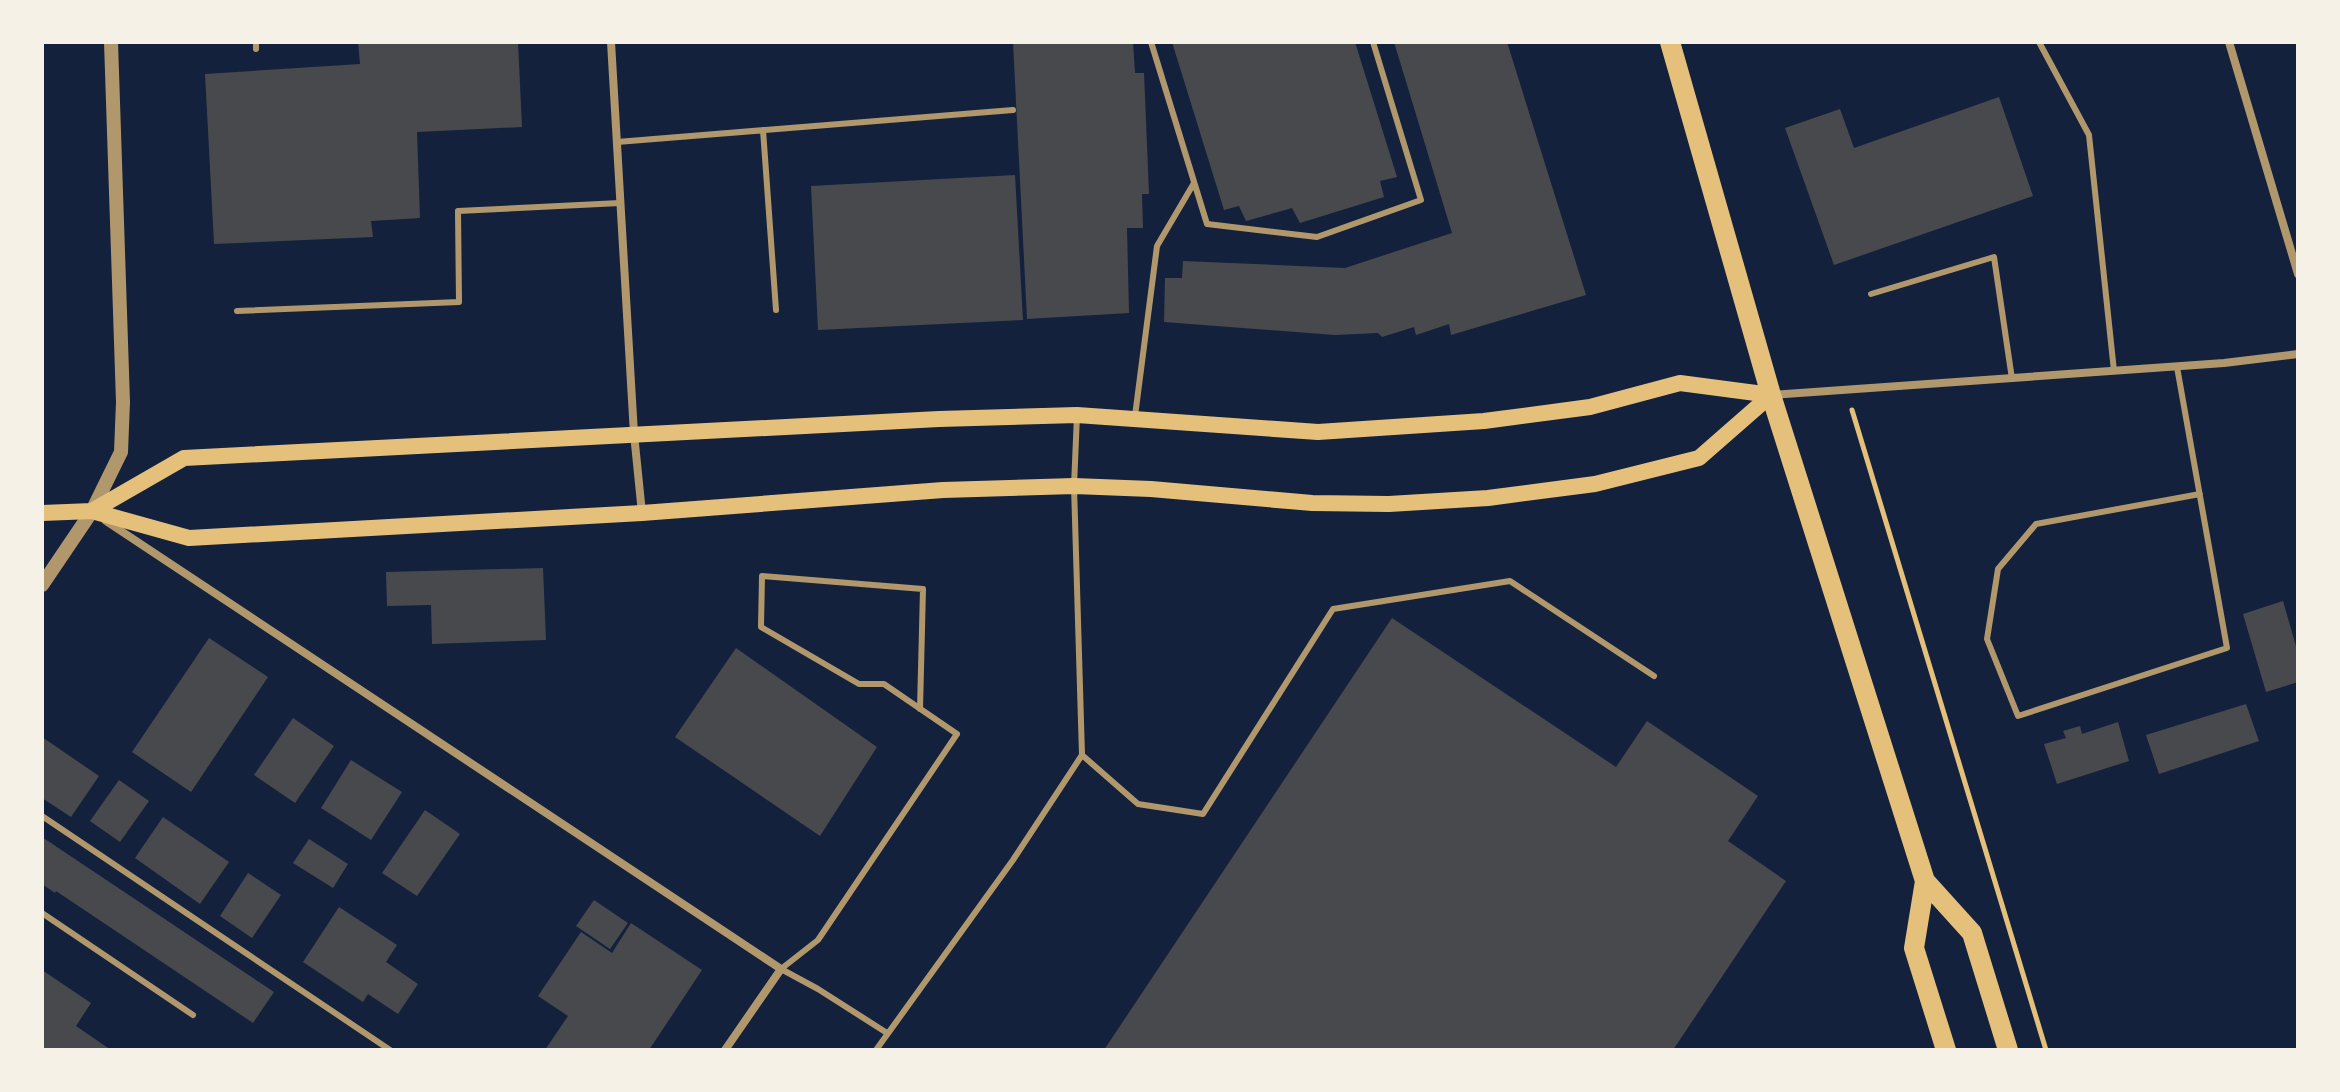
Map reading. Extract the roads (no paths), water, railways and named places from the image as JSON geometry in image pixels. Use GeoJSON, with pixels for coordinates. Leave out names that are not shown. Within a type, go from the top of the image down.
{"type":"FeatureCollection","features":[{"type":"Feature","properties":{"kind":"main road"},"geometry":{"type":"LineString","coordinates":[[1670,42],[1771,395],[1925,881],[1972,933],[2008,1050]]}},
{"type":"Feature","properties":{"kind":"main road"},"geometry":{"type":"LineString","coordinates":[[92,511],[184,458],[939,419],[1077,415],[1318,432],[1469,422],[1590,407],[1680,383],[1771,395]]}},
{"type":"Feature","properties":{"kind":"main road"},"geometry":{"type":"LineString","coordinates":[[42,513],[92,511],[189,538],[642,513],[943,490],[1074,486],[1151,489],[1312,503],[1389,504],[1503,496],[1595,484],[1699,458],[1771,395]]}},
{"type":"Feature","properties":{"kind":"main road"},"geometry":{"type":"LineString","coordinates":[[1925,881],[1914,948],[1946,1050]]}},
{"type":"Feature","properties":{"kind":"street"},"geometry":{"type":"LineString","coordinates":[[42,585],[92,511],[121,452],[123,402],[111,42]]}},
{"type":"Feature","properties":{"kind":"street"},"geometry":{"type":"LineString","coordinates":[[611,42],[634,434],[642,513]]}},
{"type":"Feature","properties":{"kind":"street"},"geometry":{"type":"LineString","coordinates":[[2229,42],[2298,274]]}},
{"type":"Feature","properties":{"kind":"street"},"geometry":{"type":"LineString","coordinates":[[1771,395],[2177,367],[2298,354]]}},
{"type":"Feature","properties":{"kind":"street"},"geometry":{"type":"LineString","coordinates":[[92,511],[781,969],[725,1050]]}},
{"type":"Feature","properties":{"kind":"lane"},"geometry":{"type":"LineString","coordinates":[[1151,42],[1207,224],[1317,237],[1421,200],[1373,42]]}},
{"type":"Feature","properties":{"kind":"lane"},"geometry":{"type":"LineString","coordinates":[[2039,42],[2089,135],[2114,371]]}},
{"type":"Feature","properties":{"kind":"lane"},"geometry":{"type":"LineString","coordinates":[[617,142],[1013,110]]}},
{"type":"Feature","properties":{"kind":"lane"},"geometry":{"type":"LineString","coordinates":[[763,130],[776,310]]}},
{"type":"Feature","properties":{"kind":"lane"},"geometry":{"type":"LineString","coordinates":[[1135,418],[1157,246],[1194,183]]}},
{"type":"Feature","properties":{"kind":"lane"},"geometry":{"type":"LineString","coordinates":[[237,311],[459,302],[458,211],[620,203]]}},
{"type":"Feature","properties":{"kind":"lane"},"geometry":{"type":"LineString","coordinates":[[1871,294],[1994,257],[2012,379]]}},
{"type":"Feature","properties":{"kind":"lane"},"geometry":{"type":"LineString","coordinates":[[2177,367],[2200,494],[2227,648],[2018,716],[1987,639],[1998,569],[2036,524],[2200,494]]}},
{"type":"Feature","properties":{"kind":"lane"},"geometry":{"type":"LineString","coordinates":[[876,1050],[1013,860],[1082,755],[1074,486],[1077,415]]}},
{"type":"Feature","properties":{"kind":"lane"},"geometry":{"type":"LineString","coordinates":[[887,1033],[781,969],[818,940],[957,734],[920,709],[884,684],[859,684],[761,627],[762,576],[923,589],[920,709]]}},
{"type":"Feature","properties":{"kind":"lane"},"geometry":{"type":"LineString","coordinates":[[1082,755],[1138,804],[1203,814],[1333,609],[1510,581],[1654,676]]}},
{"type":"Feature","properties":{"kind":"lane"},"geometry":{"type":"LineString","coordinates":[[42,816],[390,1050]]}},
{"type":"Feature","properties":{"kind":"lane"},"geometry":{"type":"LineString","coordinates":[[42,913],[193,1015]]}}]}
